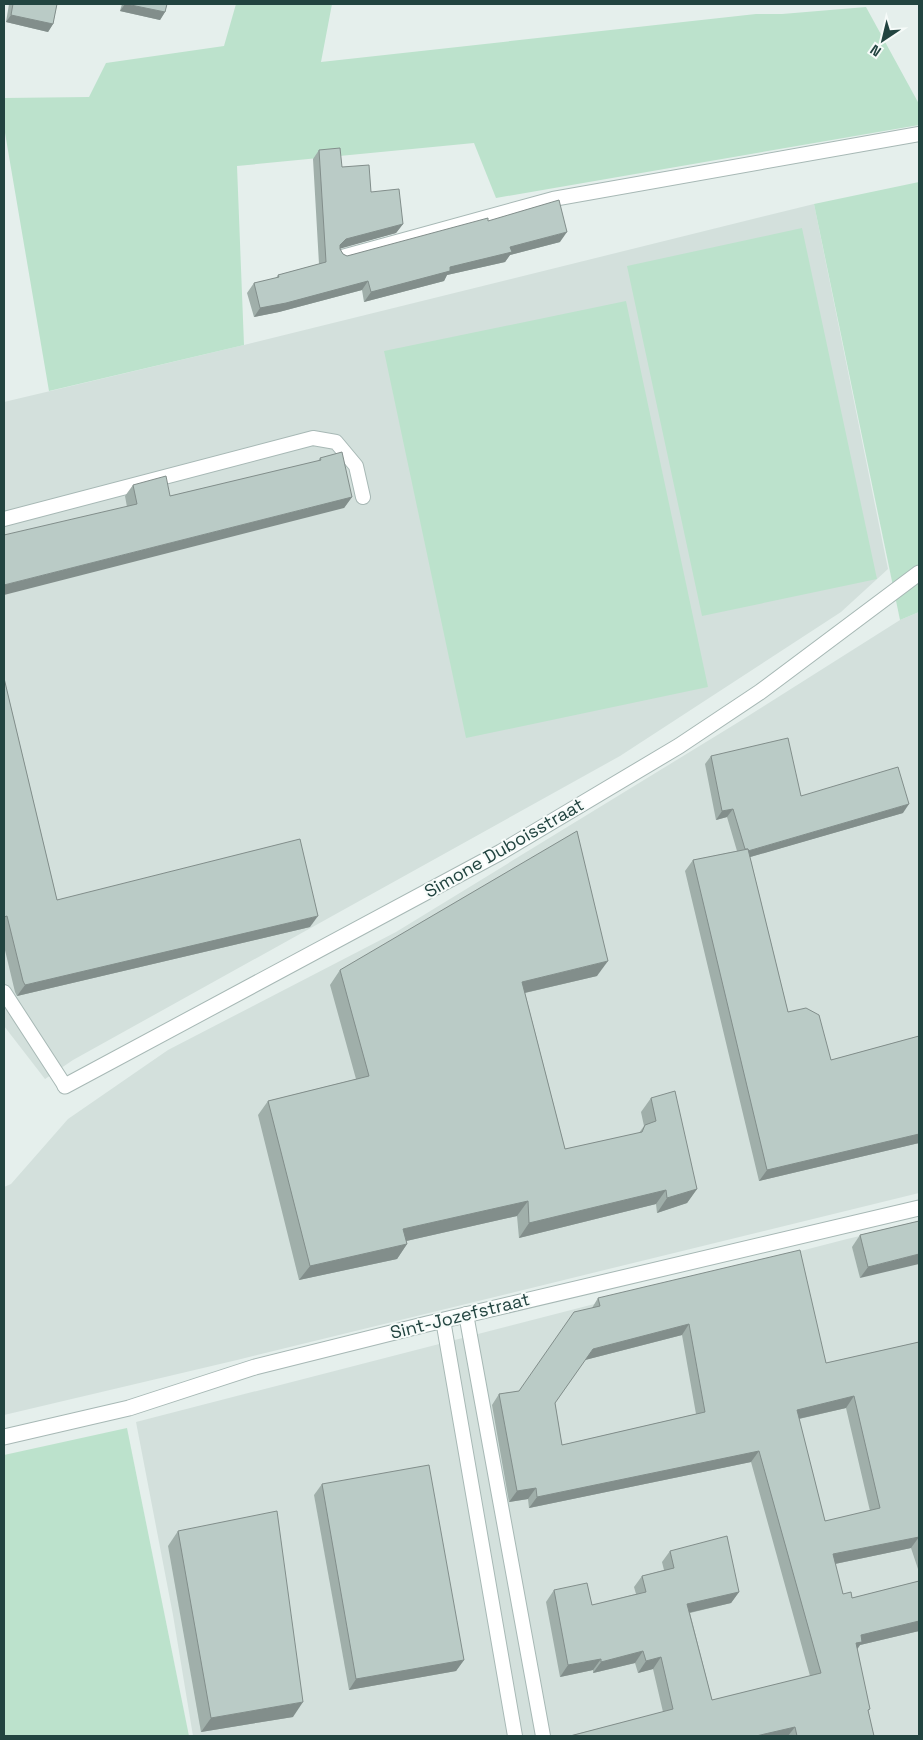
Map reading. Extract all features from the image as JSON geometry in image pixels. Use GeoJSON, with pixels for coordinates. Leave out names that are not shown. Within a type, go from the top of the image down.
{"type":"FeatureCollection","features":[{"type":"Feature","properties":{"kind":"street","name":"Simone Duboisstraat"},"geometry":{"type":"LineString","coordinates":[[65,1086],[501,852],[679,746],[760,692],[919,573]]}},
{"type":"Feature","properties":{"kind":"street","name":"Sint-Jozefstraat"},"geometry":{"type":"LineString","coordinates":[[4,1437],[129,1408],[255,1367],[466,1314],[919,1208]]}},
{"type":"Feature","properties":{"kind":"lane"},"geometry":{"type":"LineString","coordinates":[[342,257],[553,199],[919,134]]}},
{"type":"Feature","properties":{"kind":"lane"},"geometry":{"type":"LineString","coordinates":[[4,519],[313,438],[336,442],[356,466],[363,497]]}},
{"type":"Feature","properties":{"kind":"lane"},"geometry":{"type":"LineString","coordinates":[[4,992],[65,1086]]}},
{"type":"Feature","properties":{"kind":"lane"},"geometry":{"type":"LineString","coordinates":[[466,1314],[543,1736]]}},
{"type":"Feature","properties":{"kind":"lane"},"geometry":{"type":"LineString","coordinates":[[443,1320],[515,1736]]}},
{"type":"Feature","properties":{"kind":"shaded area"},"geometry":{"type":"Polygon","coordinates":[[[814,204],[888,569],[841,612],[620,756],[73,1060],[45,1079],[4,1026],[4,402],[244,345],[814,204]]]}},
{"type":"Feature","properties":{"kind":"shaded area"},"geometry":{"type":"Polygon","coordinates":[[[919,612],[919,1193],[4,1415],[4,1187],[11,1184],[68,1119],[168,1050],[396,932],[737,723],[900,620],[919,612]]]}},
{"type":"Feature","properties":{"kind":"shaded area"},"geometry":{"type":"Polygon","coordinates":[[[919,1222],[919,1736],[193,1736],[173,1615],[136,1422],[919,1222]]]}},
{"type":"Feature","properties":{"kind":"green space"},"geometry":{"type":"Polygon","coordinates":[[[236,4],[332,4],[321,62],[756,14],[782,14],[866,7],[919,104],[919,125],[496,198],[474,143],[237,166],[244,345],[49,391],[4,127],[4,98],[89,97],[106,63],[224,46],[236,4]]]}},
{"type":"Feature","properties":{"kind":"green space"},"geometry":{"type":"Polygon","coordinates":[[[919,182],[919,612],[900,620],[814,204],[919,182]]]}},
{"type":"Feature","properties":{"kind":"green space"},"geometry":{"type":"Polygon","coordinates":[[[802,228],[877,579],[702,616],[627,266],[802,228]]]}},
{"type":"Feature","properties":{"kind":"green space"},"geometry":{"type":"Polygon","coordinates":[[[626,301],[708,687],[466,738],[384,351],[626,301]]]}},
{"type":"Feature","properties":{"kind":"green space"},"geometry":{"type":"Polygon","coordinates":[[[127,1428],[189,1736],[4,1736],[4,1455],[127,1428]]]}},
{"type":"Feature","properties":{"kind":"building"},"geometry":{"type":"Polygon","coordinates":[[[13,4],[57,4],[53,24],[11,15],[13,4]]]}},
{"type":"Feature","properties":{"kind":"building"},"geometry":{"type":"Polygon","coordinates":[[[126,4],[167,4],[165,12],[126,4]]]}},
{"type":"Feature","properties":{"kind":"building"},"geometry":{"type":"Polygon","coordinates":[[[340,148],[342,167],[369,165],[371,192],[399,189],[403,224],[346,239],[340,245],[340,249],[347,256],[488,218],[488,221],[559,200],[567,232],[510,247],[512,252],[450,267],[450,271],[371,292],[368,281],[260,308],[254,283],[326,262],[319,150],[340,148]]]}},
{"type":"Feature","properties":{"kind":"building"},"geometry":{"type":"Polygon","coordinates":[[[342,452],[352,497],[4,585],[4,535],[137,504],[133,485],[166,476],[170,496],[321,460],[320,458],[342,452]]]}},
{"type":"Feature","properties":{"kind":"building"},"geometry":{"type":"Polygon","coordinates":[[[4,678],[57,900],[300,839],[318,916],[25,985],[7,916],[4,917],[4,678]]]}},
{"type":"Feature","properties":{"kind":"building"},"geometry":{"type":"Polygon","coordinates":[[[788,738],[801,796],[898,767],[909,804],[748,851],[748,849],[745,849],[733,809],[722,811],[711,756],[788,738]]]}},
{"type":"Feature","properties":{"kind":"building"},"geometry":{"type":"Polygon","coordinates":[[[577,831],[608,961],[522,982],[565,1149],[642,1132],[645,1125],[656,1121],[651,1098],[675,1091],[697,1189],[667,1198],[666,1190],[529,1223],[528,1201],[403,1229],[407,1244],[310,1266],[268,1101],[369,1076],[340,970],[577,831]]]}},
{"type":"Feature","properties":{"kind":"building"},"geometry":{"type":"Polygon","coordinates":[[[748,849],[788,1012],[806,1008],[819,1015],[831,1060],[919,1036],[919,1134],[767,1170],[693,860],[748,849]]]}},
{"type":"Feature","properties":{"kind":"building"},"geometry":{"type":"Polygon","coordinates":[[[919,1221],[919,1254],[868,1267],[860,1235],[919,1221]]]}},
{"type":"Feature","properties":{"kind":"building"},"geometry":{"type":"Polygon","coordinates":[[[800,1250],[826,1363],[919,1342],[919,1537],[833,1554],[843,1594],[851,1592],[852,1598],[919,1581],[919,1621],[861,1635],[862,1642],[856,1643],[874,1736],[797,1736],[795,1727],[756,1736],[570,1736],[673,1709],[661,1657],[646,1661],[643,1651],[601,1662],[601,1659],[568,1665],[554,1590],[587,1583],[592,1605],[646,1592],[642,1576],[674,1568],[670,1551],[727,1536],[739,1592],[687,1604],[712,1700],[821,1673],[759,1451],[537,1497],[536,1488],[517,1491],[499,1394],[519,1391],[574,1312],[600,1306],[598,1298],[800,1250]],[[689,1324],[593,1349],[555,1403],[562,1445],[705,1412],[689,1324]],[[854,1396],[797,1410],[825,1521],[880,1508],[854,1396]]]}},
{"type":"Feature","properties":{"kind":"building"},"geometry":{"type":"Polygon","coordinates":[[[429,1465],[464,1660],[356,1679],[322,1484],[429,1465]]]}},
{"type":"Feature","properties":{"kind":"building"},"geometry":{"type":"Polygon","coordinates":[[[277,1511],[303,1702],[211,1718],[178,1531],[277,1511]]]}}]}
